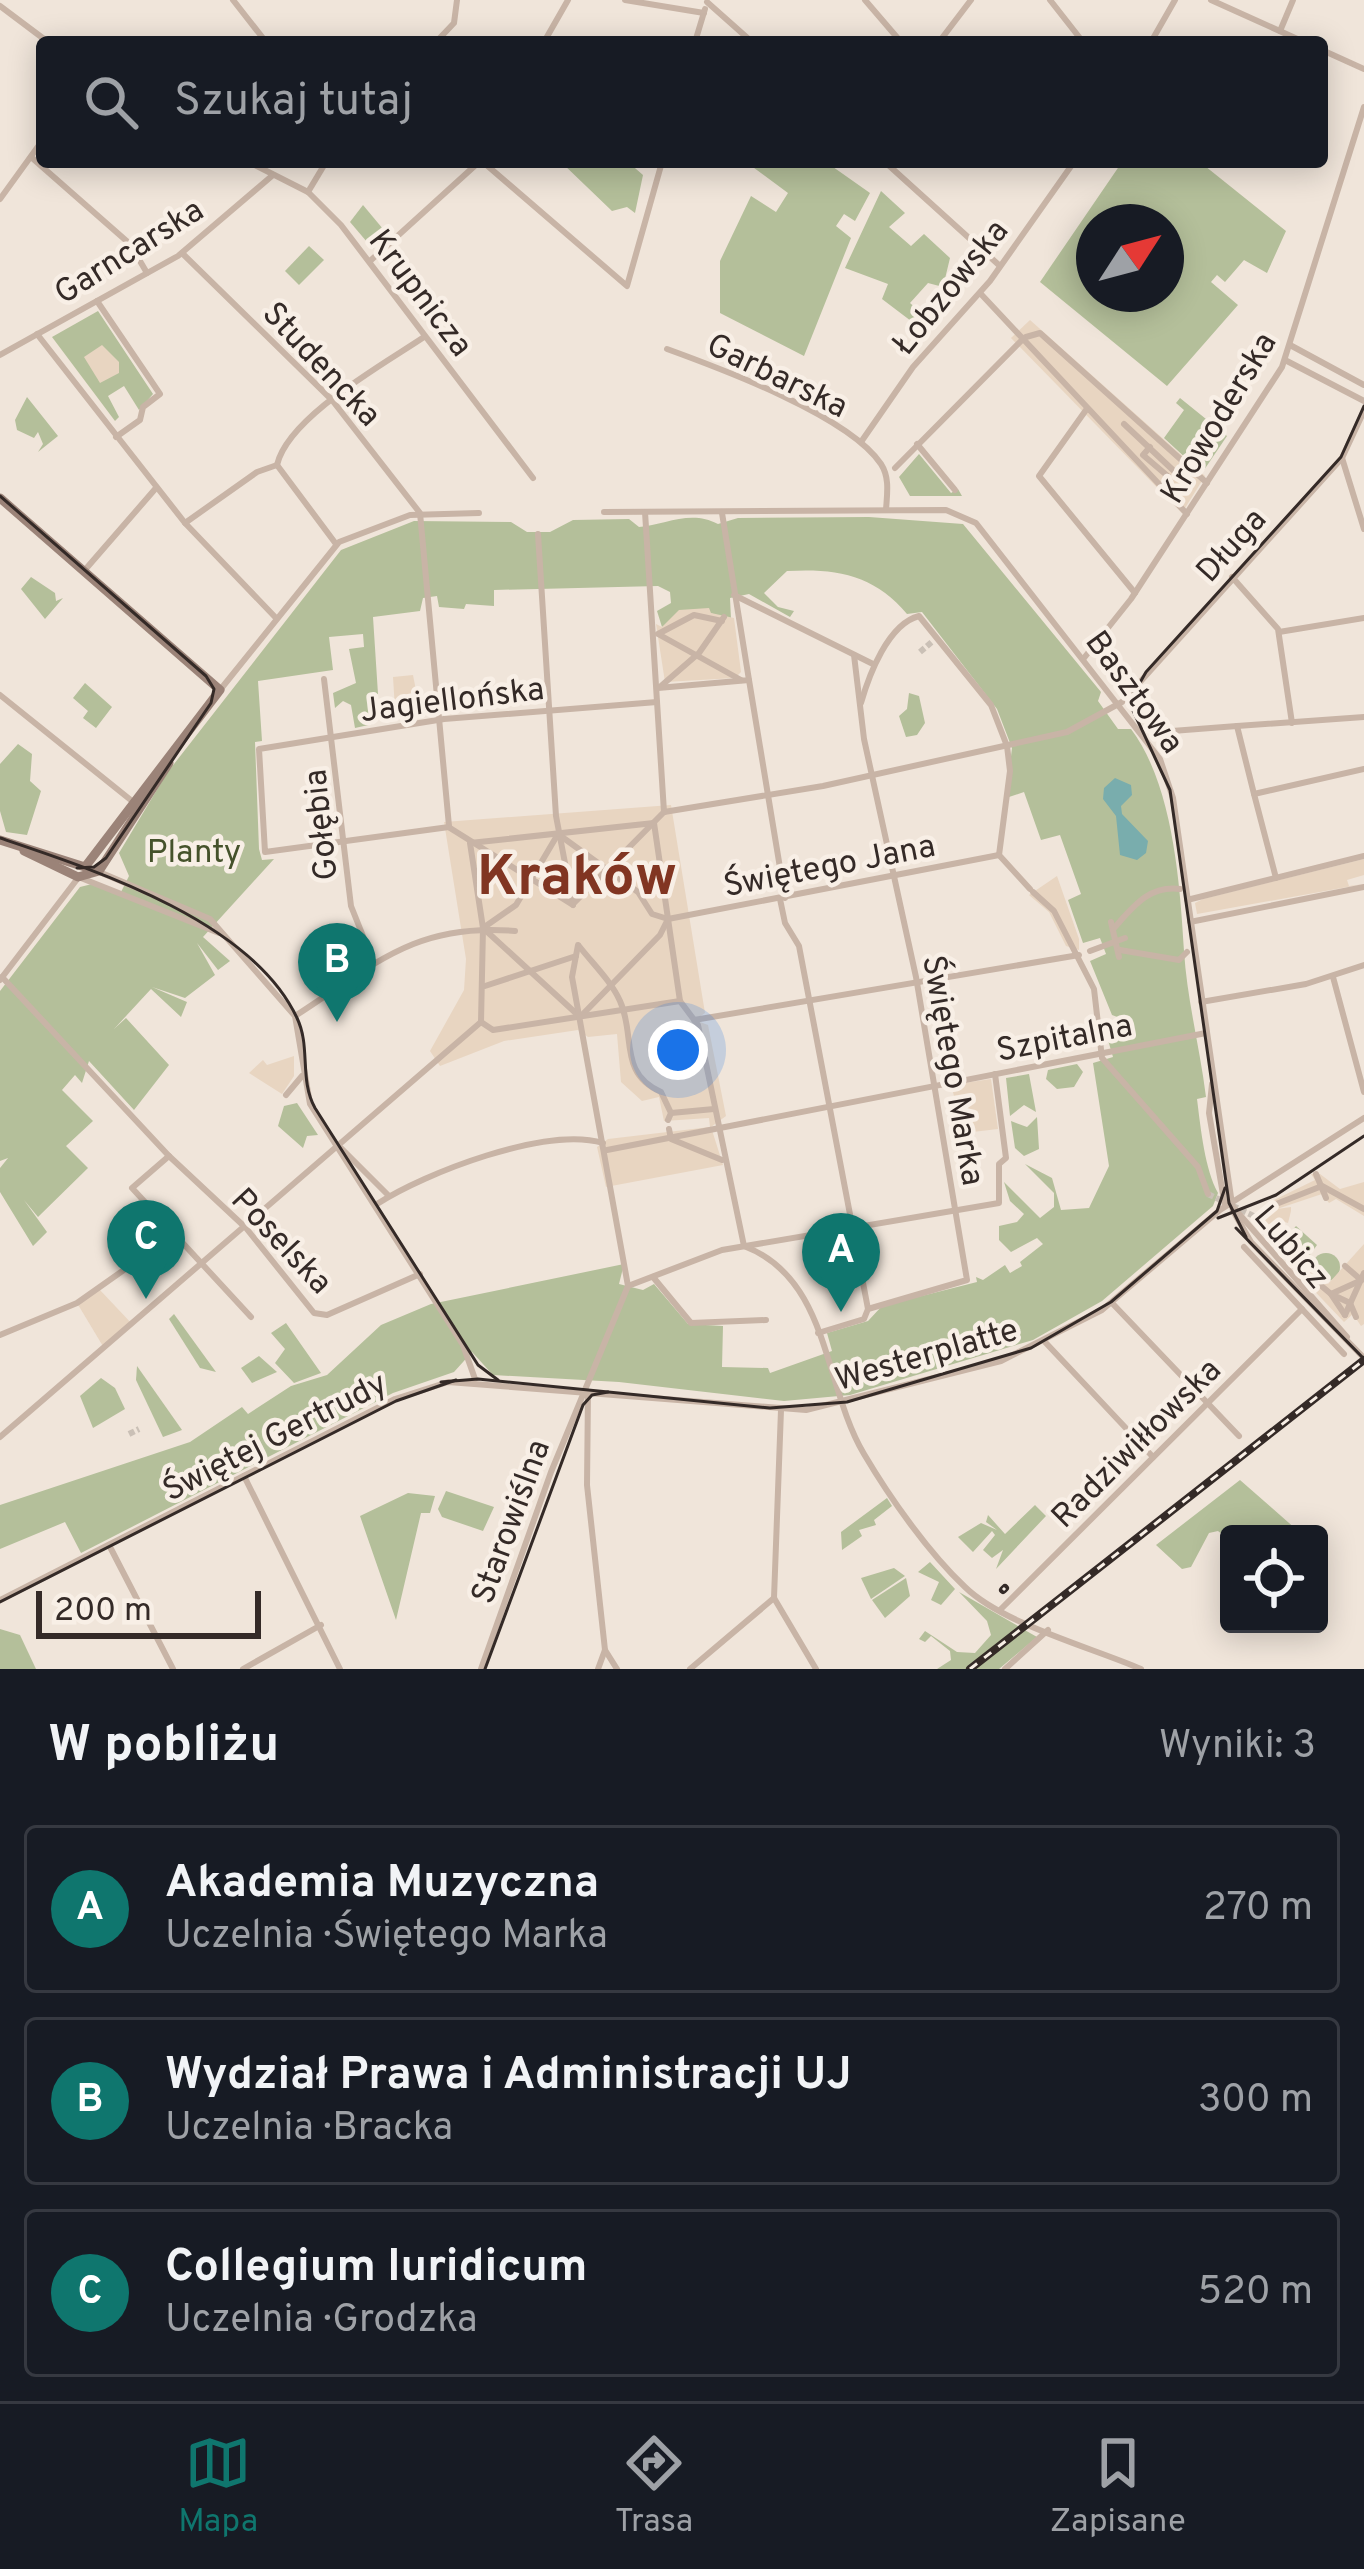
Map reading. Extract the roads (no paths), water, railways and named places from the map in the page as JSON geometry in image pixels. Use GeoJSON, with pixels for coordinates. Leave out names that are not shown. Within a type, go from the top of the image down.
{"type":"FeatureCollection","features":[{"type":"Feature","properties":{"kind":"street"},"geometry":{"type":"LineString","coordinates":[[233,0],[261,36]]}},
{"type":"Feature","properties":{"kind":"street"},"geometry":{"type":"LineString","coordinates":[[442,36],[454,23],[457,0]]}},
{"type":"Feature","properties":{"kind":"street"},"geometry":{"type":"LineString","coordinates":[[547,36],[568,0]]}},
{"type":"Feature","properties":{"kind":"street"},"geometry":{"type":"LineString","coordinates":[[625,0],[704,13]]}},
{"type":"Feature","properties":{"kind":"street"},"geometry":{"type":"LineString","coordinates":[[865,0],[896,36]]}},
{"type":"Feature","properties":{"kind":"street"},"geometry":{"type":"LineString","coordinates":[[944,36],[971,0]]}},
{"type":"Feature","properties":{"kind":"street"},"geometry":{"type":"LineString","coordinates":[[1050,0],[1079,36]]}},
{"type":"Feature","properties":{"kind":"street"},"geometry":{"type":"LineString","coordinates":[[1154,36],[1175,0]]}},
{"type":"Feature","properties":{"kind":"street"},"geometry":{"type":"LineString","coordinates":[[1211,0],[1291,36]]}},
{"type":"Feature","properties":{"kind":"street"},"geometry":{"type":"LineString","coordinates":[[1280,31],[1293,0]]}},
{"type":"Feature","properties":{"kind":"street"},"geometry":{"type":"LineString","coordinates":[[697,36],[707,1],[745,36]]}},
{"type":"Feature","properties":{"kind":"street"},"geometry":{"type":"LineString","coordinates":[[0,6],[40,36]]}},
{"type":"Feature","properties":{"kind":"street"},"geometry":{"type":"LineString","coordinates":[[1328,53],[1364,69]]}},
{"type":"Feature","properties":{"kind":"street","name":"Krowoderska"},"geometry":{"type":"LineString","coordinates":[[1084,658],[1135,593],[1285,360],[1364,107]]}},
{"type":"Feature","properties":{"kind":"street"},"geometry":{"type":"LineString","coordinates":[[0,199],[36,150]]}},
{"type":"Feature","properties":{"kind":"street"},"geometry":{"type":"LineString","coordinates":[[31,157],[36,161]]}},
{"type":"Feature","properties":{"kind":"street"},"geometry":{"type":"LineString","coordinates":[[44,168],[130,244],[147,273]]}},
{"type":"Feature","properties":{"kind":"street","name":"Krupnicza"},"geometry":{"type":"LineString","coordinates":[[260,168],[308,192],[370,261],[533,478]]}},
{"type":"Feature","properties":{"kind":"street"},"geometry":{"type":"LineString","coordinates":[[308,192],[322,168]]}},
{"type":"Feature","properties":{"kind":"street"},"geometry":{"type":"LineString","coordinates":[[370,261],[474,168]]}},
{"type":"Feature","properties":{"kind":"street"},"geometry":{"type":"LineString","coordinates":[[488,168],[627,286],[660,168]]}},
{"type":"Feature","properties":{"kind":"street"},"geometry":{"type":"LineString","coordinates":[[892,168],[1000,266]]}},
{"type":"Feature","properties":{"kind":"street","name":"Łobzowska"},"geometry":{"type":"LineString","coordinates":[[861,442],[913,367],[980,293],[1070,168]]}},
{"type":"Feature","properties":{"kind":"street","name":"Garncarska"},"geometry":{"type":"LineString","coordinates":[[0,355],[182,253],[273,175]]}},
{"type":"Feature","properties":{"kind":"street","name":"Studencka"},"geometry":{"type":"LineString","coordinates":[[182,253],[332,400],[420,513]]}},
{"type":"Feature","properties":{"kind":"street"},"geometry":{"type":"LineString","coordinates":[[980,293],[1026,337],[1026,348],[1187,514]]}},
{"type":"Feature","properties":{"kind":"street"},"geometry":{"type":"LineString","coordinates":[[97,301],[160,394],[143,407],[140,420],[116,436]]}},
{"type":"Feature","properties":{"kind":"street"},"geometry":{"type":"LineString","coordinates":[[37,334],[185,523],[276,618]]}},
{"type":"Feature","properties":{"kind":"street"},"geometry":{"type":"LineString","coordinates":[[895,468],[1026,337],[1040,334],[1207,483]]}},
{"type":"Feature","properties":{"kind":"street"},"geometry":{"type":"LineString","coordinates":[[277,465],[281,449],[332,400],[424,337]]}},
{"type":"Feature","properties":{"kind":"street"},"geometry":{"type":"LineString","coordinates":[[1290,345],[1364,385]]}},
{"type":"Feature","properties":{"kind":"street","name":"Garbarska"},"geometry":{"type":"LineString","coordinates":[[667,349],[758,384],[861,442],[886,475],[886,510]]}},
{"type":"Feature","properties":{"kind":"street"},"geometry":{"type":"LineString","coordinates":[[1285,360],[1364,401]]}},
{"type":"Feature","properties":{"kind":"street"},"geometry":{"type":"LineString","coordinates":[[1086,410],[1039,476],[1135,593]]}},
{"type":"Feature","properties":{"kind":"street","name":"Długa"},"geometry":{"type":"LineString","coordinates":[[668,811],[872,776],[1067,732],[1120,703],[1342,458],[1364,411]]}},
{"type":"Feature","properties":{"kind":"street"},"geometry":{"type":"LineString","coordinates":[[1124,424],[1175,472],[1180,467]]}},
{"type":"Feature","properties":{"kind":"street"},"geometry":{"type":"LineString","coordinates":[[917,444],[955,490]]}},
{"type":"Feature","properties":{"kind":"street"},"geometry":{"type":"LineString","coordinates":[[1150,447],[1143,455],[1170,478],[1164,484]]}},
{"type":"Feature","properties":{"kind":"street"},"geometry":{"type":"LineString","coordinates":[[1342,458],[1364,529]]}},
{"type":"Feature","properties":{"kind":"street"},"geometry":{"type":"LineString","coordinates":[[185,523],[257,472],[277,465]]}},
{"type":"Feature","properties":{"kind":"street"},"geometry":{"type":"LineString","coordinates":[[277,465],[336,544]]}},
{"type":"Feature","properties":{"kind":"street"},"geometry":{"type":"LineString","coordinates":[[84,572],[156,488]]}},
{"type":"Feature","properties":{"kind":"street"},"geometry":{"type":"LineString","coordinates":[[0,497],[220,690]]}},
{"type":"Feature","properties":{"kind":"street","name":"Basztowa"},"geometry":{"type":"LineString","coordinates":[[604,512],[950,510],[970,518],[1152,744],[1167,775],[1214,1081],[1228,1206]]}},
{"type":"Feature","properties":{"kind":"street"},"geometry":{"type":"LineString","coordinates":[[722,511],[745,680],[770,796],[785,923],[798,940],[868,1309]]}},
{"type":"Feature","properties":{"kind":"street"},"geometry":{"type":"LineString","coordinates":[[573,904],[668,811],[645,512]]}},
{"type":"Feature","properties":{"kind":"street"},"geometry":{"type":"LineString","coordinates":[[1,979],[132,801],[336,544],[420,513],[479,513]]}},
{"type":"Feature","properties":{"kind":"street"},"geometry":{"type":"LineString","coordinates":[[420,513],[449,827]]}},
{"type":"Feature","properties":{"kind":"street"},"geometry":{"type":"LineString","coordinates":[[538,534],[556,813],[573,904]]}},
{"type":"Feature","properties":{"kind":"street"},"geometry":{"type":"LineString","coordinates":[[1232,577],[1279,632],[1292,723]]}},
{"type":"Feature","properties":{"kind":"street"},"geometry":{"type":"LineString","coordinates":[[734,595],[873,664]]}},
{"type":"Feature","properties":{"kind":"street"},"geometry":{"type":"LineString","coordinates":[[658,688],[699,653],[723,619],[694,616],[658,634],[699,653],[745,680]]}},
{"type":"Feature","properties":{"kind":"street","name":"Świętego Marka"},"geometry":{"type":"LineString","coordinates":[[860,706],[873,664],[909,619],[919,616],[991,705],[1006,746]]}},
{"type":"Feature","properties":{"kind":"street"},"geometry":{"type":"LineString","coordinates":[[1279,632],[1364,618]]}},
{"type":"Feature","properties":{"kind":"street","name":"Świętego Marka"},"geometry":{"type":"LineString","coordinates":[[818,1333],[864,1319],[868,1309],[968,1280],[916,983],[872,776],[854,655]]}},
{"type":"Feature","properties":{"kind":"street","name":"Gołębia"},"geometry":{"type":"LineString","coordinates":[[324,679],[355,926],[373,962]]}},
{"type":"Feature","properties":{"kind":"street"},"geometry":{"type":"LineString","coordinates":[[658,688],[745,680]]}},
{"type":"Feature","properties":{"kind":"street"},"geometry":{"type":"LineString","coordinates":[[0,694],[132,801]]}},
{"type":"Feature","properties":{"kind":"street","name":"Jagiellońska"},"geometry":{"type":"LineString","coordinates":[[346,839],[265,852],[261,747],[437,719],[657,702]]}},
{"type":"Feature","properties":{"kind":"street"},"geometry":{"type":"LineString","coordinates":[[1172,731],[1364,717]]}},
{"type":"Feature","properties":{"kind":"street"},"geometry":{"type":"LineString","coordinates":[[1237,726],[1276,878]]}},
{"type":"Feature","properties":{"kind":"street"},"geometry":{"type":"LineString","coordinates":[[1006,746],[1010,771],[999,855],[1054,911],[1094,989],[1101,1053],[1198,1167],[1208,1194]]}},
{"type":"Feature","properties":{"kind":"street"},"geometry":{"type":"LineString","coordinates":[[99,871],[149,800],[177,748]]}},
{"type":"Feature","properties":{"kind":"street"},"geometry":{"type":"LineString","coordinates":[[1254,794],[1364,769]]}},
{"type":"Feature","properties":{"kind":"street"},"geometry":{"type":"LineString","coordinates":[[470,843],[654,823]]}},
{"type":"Feature","properties":{"kind":"street"},"geometry":{"type":"LineString","coordinates":[[654,823],[680,1001],[696,1023],[744,1246],[784,1270],[806,1297],[865,1456],[963,1585],[1001,1609],[1141,1669]]}},
{"type":"Feature","properties":{"kind":"street"},"geometry":{"type":"LineString","coordinates":[[346,839],[449,827],[573,904]]}},
{"type":"Feature","properties":{"kind":"street"},"geometry":{"type":"LineString","coordinates":[[558,834],[638,892],[652,914]]}},
{"type":"Feature","properties":{"kind":"street"},"geometry":{"type":"LineString","coordinates":[[482,928],[515,905],[558,834]]}},
{"type":"Feature","properties":{"kind":"street"},"geometry":{"type":"LineString","coordinates":[[0,840],[223,934]]}},
{"type":"Feature","properties":{"kind":"street"},"geometry":{"type":"LineString","coordinates":[[0,1437],[481,1022],[485,986],[482,928],[470,843]]}},
{"type":"Feature","properties":{"kind":"street","name":"Świętego Jana"},"geometry":{"type":"LineString","coordinates":[[668,919],[999,855]]}},
{"type":"Feature","properties":{"kind":"street"},"geometry":{"type":"LineString","coordinates":[[1187,900],[1364,856]]}},
{"type":"Feature","properties":{"kind":"street"},"geometry":{"type":"LineString","coordinates":[[82,872],[99,871],[203,914],[295,1016],[312,1108],[464,1345],[476,1381]]}},
{"type":"Feature","properties":{"kind":"street"},"geometry":{"type":"LineString","coordinates":[[1190,922],[1364,887]]}},
{"type":"Feature","properties":{"kind":"street"},"geometry":{"type":"LineString","coordinates":[[1120,946],[1113,925],[1141,899],[1162,888],[1180,889]]}},
{"type":"Feature","properties":{"kind":"street"},"geometry":{"type":"LineString","coordinates":[[636,913],[668,919]]}},
{"type":"Feature","properties":{"kind":"street"},"geometry":{"type":"LineString","coordinates":[[580,1017],[660,935],[668,919]]}},
{"type":"Feature","properties":{"kind":"street"},"geometry":{"type":"LineString","coordinates":[[482,928],[580,1017]]}},
{"type":"Feature","properties":{"kind":"street"},"geometry":{"type":"LineString","coordinates":[[295,1016],[373,962],[420,938],[482,928],[515,931]]}},
{"type":"Feature","properties":{"kind":"street"},"geometry":{"type":"LineString","coordinates":[[598,1669],[605,1650],[587,1478],[588,1392],[605,1332],[628,1286],[572,977],[578,945],[624,1009],[628,1058],[646,1085],[661,1092],[671,1139],[722,1160]]}},
{"type":"Feature","properties":{"kind":"street"},"geometry":{"type":"LineString","coordinates":[[1090,951],[1120,946],[1179,960],[1187,952]]}},
{"type":"Feature","properties":{"kind":"street"},"geometry":{"type":"LineString","coordinates":[[696,1023],[1079,955]]}},
{"type":"Feature","properties":{"kind":"street"},"geometry":{"type":"LineString","coordinates":[[485,986],[576,956]]}},
{"type":"Feature","properties":{"kind":"street"},"geometry":{"type":"LineString","coordinates":[[1201,1002],[1333,977],[1364,965]]}},
{"type":"Feature","properties":{"kind":"street"},"geometry":{"type":"LineString","coordinates":[[1333,977],[1364,1092]]}},
{"type":"Feature","properties":{"kind":"street","name":"Poselska"},"geometry":{"type":"LineString","coordinates":[[1,979],[169,1156],[246,1228],[320,1315],[420,1274]]}},
{"type":"Feature","properties":{"kind":"street"},"geometry":{"type":"LineString","coordinates":[[481,1022],[488,1030],[680,1001]]}},
{"type":"Feature","properties":{"kind":"street","name":"Szpitalna"},"geometry":{"type":"LineString","coordinates":[[376,1204],[439,1173],[533,1145],[605,1147],[671,1139],[1206,1033]]}},
{"type":"Feature","properties":{"kind":"street"},"geometry":{"type":"LineString","coordinates":[[628,1286],[744,1246],[1000,1203],[999,1164],[1006,1158],[995,1074]]}},
{"type":"Feature","properties":{"kind":"street"},"geometry":{"type":"LineString","coordinates":[[286,1095],[303,1078]]}},
{"type":"Feature","properties":{"kind":"street"},"geometry":{"type":"LineString","coordinates":[[670,1120],[716,1109]]}},
{"type":"Feature","properties":{"kind":"street","name":"Westerplatte"},"geometry":{"type":"LineString","coordinates":[[588,1392],[781,1410],[842,1404],[1001,1361],[1112,1303],[1228,1206],[1364,1118]]}},
{"type":"Feature","properties":{"kind":"street"},"geometry":{"type":"LineString","coordinates":[[338,1146],[389,1196]]}},
{"type":"Feature","properties":{"kind":"street"},"geometry":{"type":"LineString","coordinates":[[169,1156],[130,1187],[251,1317]]}},
{"type":"Feature","properties":{"kind":"street"},"geometry":{"type":"LineString","coordinates":[[1316,1174],[1326,1198]]}},
{"type":"Feature","properties":{"kind":"street"},"geometry":{"type":"LineString","coordinates":[[1260,1219],[1270,1206],[1322,1186],[1364,1209]]}},
{"type":"Feature","properties":{"kind":"street"},"geometry":{"type":"LineString","coordinates":[[1353,1199],[1364,1196]]}},
{"type":"Feature","properties":{"kind":"street","name":"Lubicz"},"geometry":{"type":"LineString","coordinates":[[1228,1206],[1247,1238],[1364,1358]]}},
{"type":"Feature","properties":{"kind":"street"},"geometry":{"type":"LineString","coordinates":[[0,1335],[77,1303],[172,1236]]}},
{"type":"Feature","properties":{"kind":"street","name":"Lubicz"},"geometry":{"type":"LineString","coordinates":[[1244,1247],[1344,1354]]}},
{"type":"Feature","properties":{"kind":"street"},"geometry":{"type":"LineString","coordinates":[[1345,1266],[1363,1277]]}},
{"type":"Feature","properties":{"kind":"street"},"geometry":{"type":"LineString","coordinates":[[1306,1273],[1331,1294],[1345,1315],[1363,1277]]}},
{"type":"Feature","properties":{"kind":"street"},"geometry":{"type":"LineString","coordinates":[[653,1277],[691,1323],[766,1320]]}},
{"type":"Feature","properties":{"kind":"street"},"geometry":{"type":"LineString","coordinates":[[1331,1294],[1363,1277]]}},
{"type":"Feature","properties":{"kind":"street"},"geometry":{"type":"LineString","coordinates":[[1112,1303],[1240,1436]]}},
{"type":"Feature","properties":{"kind":"street"},"geometry":{"type":"LineString","coordinates":[[1350,1303],[1356,1317]]}},
{"type":"Feature","properties":{"kind":"street","name":"Radziwiłłowska"},"geometry":{"type":"LineString","coordinates":[[1001,1609],[1302,1309]]}},
{"type":"Feature","properties":{"kind":"street"},"geometry":{"type":"LineString","coordinates":[[1045,1342],[1153,1457]]}},
{"type":"Feature","properties":{"kind":"street","name":"Świętej Gertrudy"},"geometry":{"type":"LineString","coordinates":[[0,1600],[395,1399],[448,1382],[588,1392]]}},
{"type":"Feature","properties":{"kind":"street","name":"Starowiślna"},"geometry":{"type":"LineString","coordinates":[[481,1669],[551,1472],[588,1392]]}},
{"type":"Feature","properties":{"kind":"street"},"geometry":{"type":"LineString","coordinates":[[781,1410],[774,1598],[816,1669]]}},
{"type":"Feature","properties":{"kind":"street"},"geometry":{"type":"LineString","coordinates":[[244,1476],[340,1669]]}},
{"type":"Feature","properties":{"kind":"street"},"geometry":{"type":"LineString","coordinates":[[109,1545],[173,1669]]}},
{"type":"Feature","properties":{"kind":"street"},"geometry":{"type":"LineString","coordinates":[[691,1669],[774,1598]]}},
{"type":"Feature","properties":{"kind":"street"},"geometry":{"type":"LineString","coordinates":[[243,1669],[321,1625]]}},
{"type":"Feature","properties":{"kind":"street"},"geometry":{"type":"LineString","coordinates":[[1005,1669],[1048,1630]]}},
{"type":"Feature","properties":{"kind":"street"},"geometry":{"type":"LineString","coordinates":[[605,1650],[617,1669]]}},
{"type":"Feature","properties":{"kind":"street"},"geometry":{"type":"LineString","coordinates":[[701,1660],[708,1669]]}},
{"type":"Feature","properties":{"kind":"water"},"geometry":{"type":"Polygon","coordinates":[[[1115,778],[1131,785],[1132,795],[1121,806],[1122,814],[1148,841],[1146,853],[1137,860],[1120,855],[1116,816],[1103,799],[1104,788],[1115,778]]]}},
{"type":"Feature","properties":{"kind":"tunnel"},"geometry":{"type":"LineString","coordinates":[[920,652],[933,641]]}},
{"type":"Feature","properties":{"kind":"tunnel"},"geometry":{"type":"LineString","coordinates":[[1208,1194],[1260,1219]]}},
{"type":"Feature","properties":{"kind":"tunnel"},"geometry":{"type":"LineString","coordinates":[[129,1434],[139,1429]]}},
{"type":"Feature","properties":{"kind":"tram line"},"geometry":{"type":"LineString","coordinates":[[1246,1237],[1229,1203],[1170,790],[1129,702],[1146,672],[1341,457],[1364,406]]}},
{"type":"Feature","properties":{"kind":"tram line"},"geometry":{"type":"LineString","coordinates":[[0,496],[206,676],[214,689],[211,703],[106,858],[94,867],[77,868]]}},
{"type":"Feature","properties":{"kind":"tram line"},"geometry":{"type":"LineString","coordinates":[[0,838],[124,883],[167,904],[245,953],[275,984],[301,1029],[307,1086],[315,1108],[478,1365],[498,1380]]}},
{"type":"Feature","properties":{"kind":"tram line"},"geometry":{"type":"LineString","coordinates":[[1218,1218],[1276,1195],[1364,1136]]}},
{"type":"Feature","properties":{"kind":"tram line"},"geometry":{"type":"LineString","coordinates":[[441,1382],[478,1379],[770,1408],[847,1402],[1031,1348],[1111,1302],[1217,1211],[1225,1188]]}},
{"type":"Feature","properties":{"kind":"tram line"},"geometry":{"type":"LineString","coordinates":[[1236,1228],[1364,1359]]}},
{"type":"Feature","properties":{"kind":"tram line"},"geometry":{"type":"LineString","coordinates":[[0,1602],[396,1401],[456,1380]]}},
{"type":"Feature","properties":{"kind":"tram line"},"geometry":{"type":"LineString","coordinates":[[485,1669],[583,1405],[592,1395],[608,1392]]}},
{"type":"Feature","properties":{"kind":"railway"},"geometry":{"type":"LineString","coordinates":[[970,1669],[1364,1360]]}},
{"type":"Feature","properties":{"kind":"place","name":"Wydział Prawa i Administracji UJ"},"geometry":{"type":"Point","coordinates":[337,1022]}},
{"type":"Feature","properties":{"kind":"place","name":"Collegium Iuridicum"},"geometry":{"type":"Point","coordinates":[146,1299]}},
{"type":"Feature","properties":{"kind":"place","name":"Akademia Muzyczna"},"geometry":{"type":"Point","coordinates":[841,1312]}},
{"type":"Feature","properties":{"kind":"district","name":"Kraków"},"geometry":{"type":"Point","coordinates":[577,874]}},
{"type":"Feature","properties":{"kind":"park label","name":"Planty"},"geometry":{"type":"Point","coordinates":[194,850]}}]}
